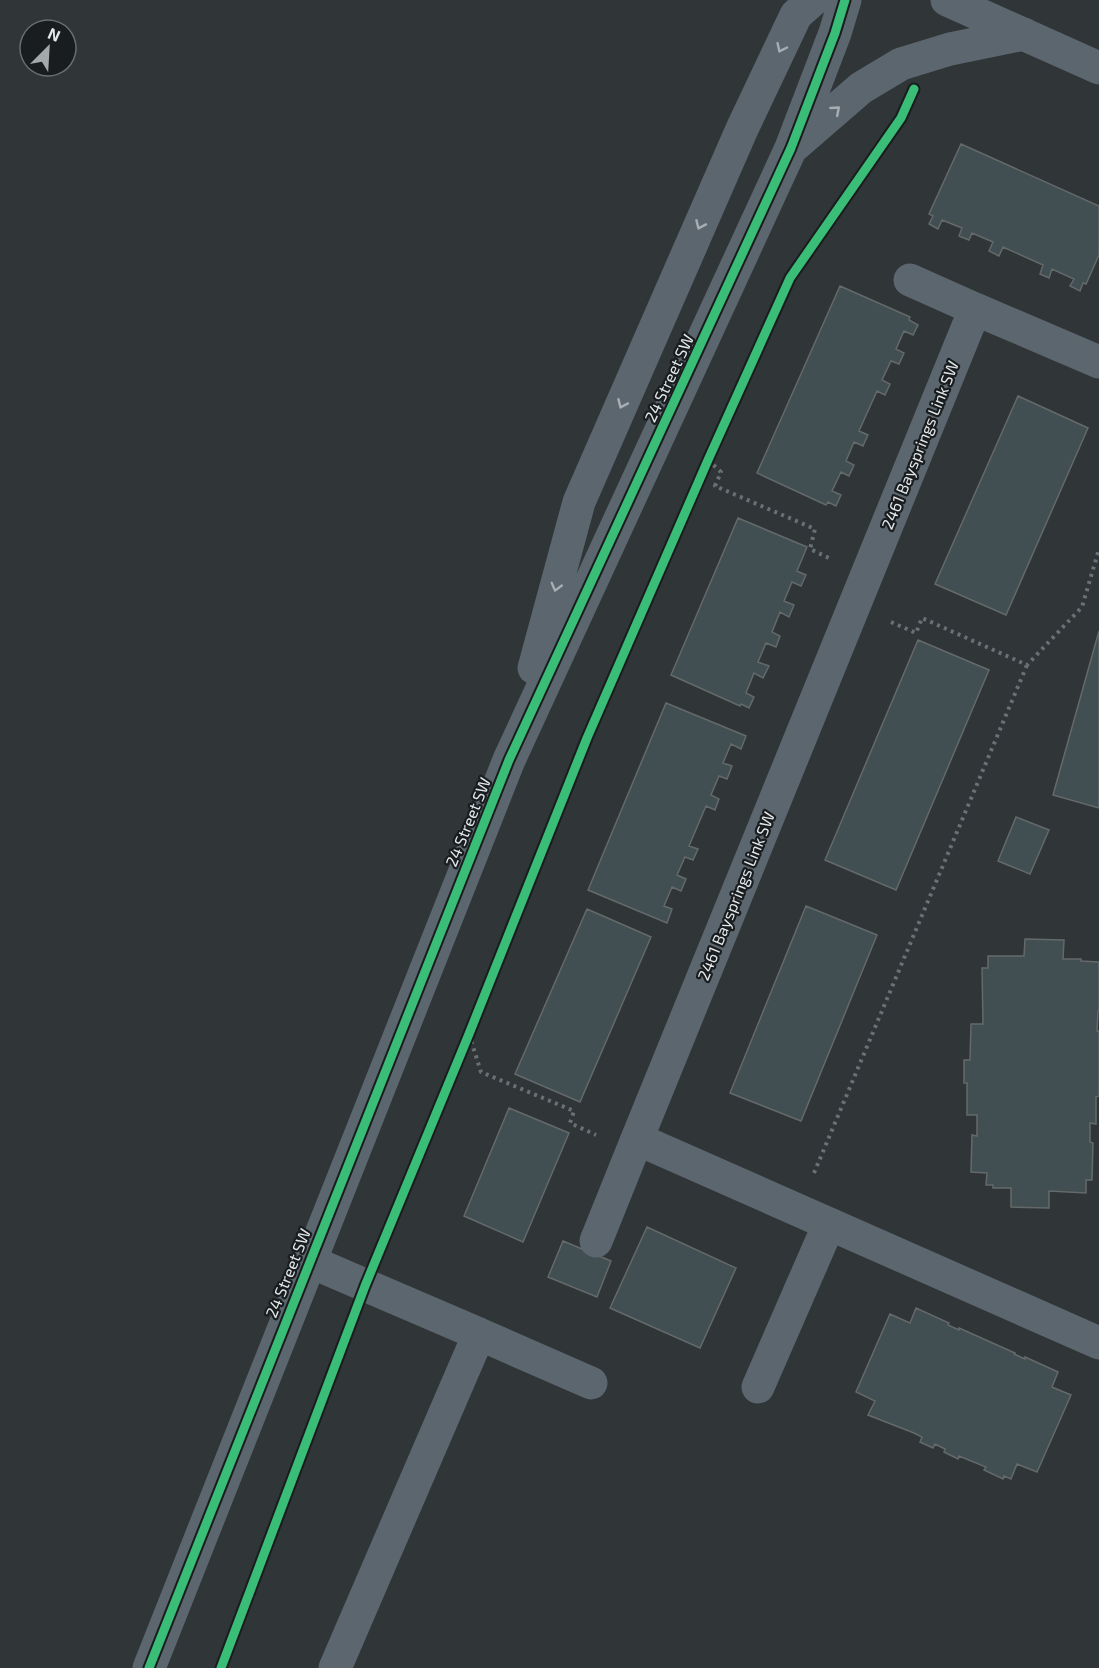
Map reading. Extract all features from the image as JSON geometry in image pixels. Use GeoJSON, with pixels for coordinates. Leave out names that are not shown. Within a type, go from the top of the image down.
{"type":"FeatureCollection","features":[{"type":"Feature","properties":{"kind":"street","name":"24 Street SW"},"geometry":{"type":"LineString","coordinates":[[509,760],[579,502],[742,129],[796,15],[813,0]]}},
{"type":"Feature","properties":{"kind":"street","name":"24 Street SW"},"geometry":{"type":"LineString","coordinates":[[149,1668],[509,760],[791,148],[836,33],[845,0]]}},
{"type":"Feature","properties":{"kind":"street"},"geometry":{"type":"LineString","coordinates":[[947,0],[1099,68]]}},
{"type":"Feature","properties":{"kind":"street"},"geometry":{"type":"LineString","coordinates":[[791,148],[861,88],[901,64],[950,49],[1024,34]]}},
{"type":"Feature","properties":{"kind":"street"},"geometry":{"type":"LineString","coordinates":[[910,280],[1099,362]]}},
{"type":"Feature","properties":{"kind":"street","name":"2461 Baysprings Link SW"},"geometry":{"type":"LineString","coordinates":[[596,1241],[975,309]]}},
{"type":"Feature","properties":{"kind":"street"},"geometry":{"type":"LineString","coordinates":[[634,1146],[798,1210],[1099,1343]]}},
{"type":"Feature","properties":{"kind":"street"},"geometry":{"type":"LineString","coordinates":[[758,1387],[829,1224]]}},
{"type":"Feature","properties":{"kind":"street"},"geometry":{"type":"LineString","coordinates":[[309,1261],[591,1383]]}},
{"type":"Feature","properties":{"kind":"street"},"geometry":{"type":"LineString","coordinates":[[335,1668],[479,1335]]}},
{"type":"Feature","properties":{"kind":"path"},"geometry":{"type":"LineString","coordinates":[[704,471],[713,450]]}},
{"type":"Feature","properties":{"kind":"path"},"geometry":{"type":"LineString","coordinates":[[708,460],[721,472],[715,486],[815,529],[810,549],[866,575]]}},
{"type":"Feature","properties":{"kind":"path"},"geometry":{"type":"LineString","coordinates":[[798,1210],[1027,665],[1082,607],[1099,549]]}},
{"type":"Feature","properties":{"kind":"path"},"geometry":{"type":"LineString","coordinates":[[854,607],[916,633],[922,618],[1027,665]]}},
{"type":"Feature","properties":{"kind":"path"},"geometry":{"type":"LineString","coordinates":[[464,1045],[473,1023]]}},
{"type":"Feature","properties":{"kind":"path"},"geometry":{"type":"LineString","coordinates":[[469,1034],[481,1072],[574,1112],[570,1123],[634,1146]]}},
{"type":"Feature","properties":{"kind":"building"},"geometry":{"type":"Polygon","coordinates":[[[961,144],[1099,206],[1099,255],[1086,284],[1083,283],[1080,291],[1070,286],[1074,279],[1052,269],[1049,278],[1040,274],[1043,265],[1003,247],[999,256],[989,251],[993,242],[972,233],[969,240],[959,236],[962,228],[942,220],[938,229],[929,224],[933,216],[929,214],[961,144]]]}},
{"type":"Feature","properties":{"kind":"building"},"geometry":{"type":"Polygon","coordinates":[[[840,286],[910,317],[909,320],[918,325],[913,335],[904,331],[896,349],[904,353],[899,364],[891,361],[882,380],[890,384],[885,395],[877,391],[859,431],[868,435],[863,446],[854,442],[846,461],[854,465],[849,476],[841,472],[832,491],[841,495],[836,506],[828,502],[826,505],[757,473],[840,286]]]}},
{"type":"Feature","properties":{"kind":"building"},"geometry":{"type":"Polygon","coordinates":[[[1018,396],[1088,428],[1006,615],[935,584],[1018,396]]]}},
{"type":"Feature","properties":{"kind":"building"},"geometry":{"type":"Polygon","coordinates":[[[738,518],[807,547],[797,571],[806,575],[801,586],[792,582],[784,601],[794,605],[789,617],[780,612],[772,632],[780,636],[776,647],[766,643],[758,662],[769,666],[763,678],[754,673],[746,693],[754,697],[749,708],[671,675],[738,518]]]}},
{"type":"Feature","properties":{"kind":"building"},"geometry":{"type":"Polygon","coordinates":[[[1099,631],[1099,808],[1053,795],[1099,631]]]}},
{"type":"Feature","properties":{"kind":"building"},"geometry":{"type":"Polygon","coordinates":[[[918,640],[989,670],[896,890],[825,860],[918,640]]]}},
{"type":"Feature","properties":{"kind":"building"},"geometry":{"type":"Polygon","coordinates":[[[666,703],[746,736],[741,749],[731,744],[723,763],[732,766],[727,779],[719,776],[711,795],[719,799],[715,810],[706,806],[689,846],[698,849],[693,860],[685,857],[677,875],[686,879],[681,891],[672,887],[664,906],[672,909],[667,923],[588,890],[666,703]]]}},
{"type":"Feature","properties":{"kind":"building"},"geometry":{"type":"Polygon","coordinates":[[[1016,817],[1049,830],[1030,874],[998,861],[1016,817]]]}},
{"type":"Feature","properties":{"kind":"building"},"geometry":{"type":"Polygon","coordinates":[[[806,906],[877,935],[801,1121],[730,1093],[806,906]]]}},
{"type":"Feature","properties":{"kind":"building"},"geometry":{"type":"Polygon","coordinates":[[[587,909],[651,937],[580,1102],[515,1074],[587,909]]]}},
{"type":"Feature","properties":{"kind":"building"},"geometry":{"type":"Polygon","coordinates":[[[1025,939],[1064,940],[1063,959],[1099,962],[1097,1031],[1099,1031],[1099,1096],[1096,1097],[1096,1124],[1090,1123],[1090,1142],[1093,1143],[1092,1180],[1086,1180],[1086,1193],[1049,1191],[1049,1208],[1011,1207],[1011,1188],[993,1188],[993,1185],[986,1185],[987,1173],[971,1172],[972,1135],[977,1136],[977,1115],[967,1115],[964,1060],[970,1060],[971,1024],[983,1024],[982,968],[988,968],[988,956],[1024,956],[1025,939]]]}},
{"type":"Feature","properties":{"kind":"building"},"geometry":{"type":"Polygon","coordinates":[[[509,1108],[569,1133],[523,1242],[464,1216],[509,1108]]]}},
{"type":"Feature","properties":{"kind":"building"},"geometry":{"type":"Polygon","coordinates":[[[647,1227],[736,1268],[700,1348],[610,1308],[647,1227]]]}},
{"type":"Feature","properties":{"kind":"building"},"geometry":{"type":"Polygon","coordinates":[[[563,1241],[611,1261],[597,1297],[548,1277],[563,1241]]]}},
{"type":"Feature","properties":{"kind":"building"},"geometry":{"type":"Polygon","coordinates":[[[916,1308],[959,1330],[959,1328],[1058,1372],[1052,1387],[1071,1395],[1037,1472],[1017,1464],[1011,1479],[1004,1476],[1003,1479],[984,1470],[986,1467],[959,1456],[958,1459],[935,1444],[933,1448],[920,1442],[922,1437],[868,1415],[875,1401],[856,1392],[890,1314],[910,1323],[916,1308]]]}},
{"type":"Feature","properties":{"kind":"cycle path"},"geometry":{"type":"LineString","coordinates":[[149,1668],[509,760],[791,148],[835,33],[845,0]]}},
{"type":"Feature","properties":{"kind":"cycle path"},"geometry":{"type":"LineString","coordinates":[[221,1668],[365,1286],[587,738],[708,460],[790,278],[901,118],[914,89]]}}]}
